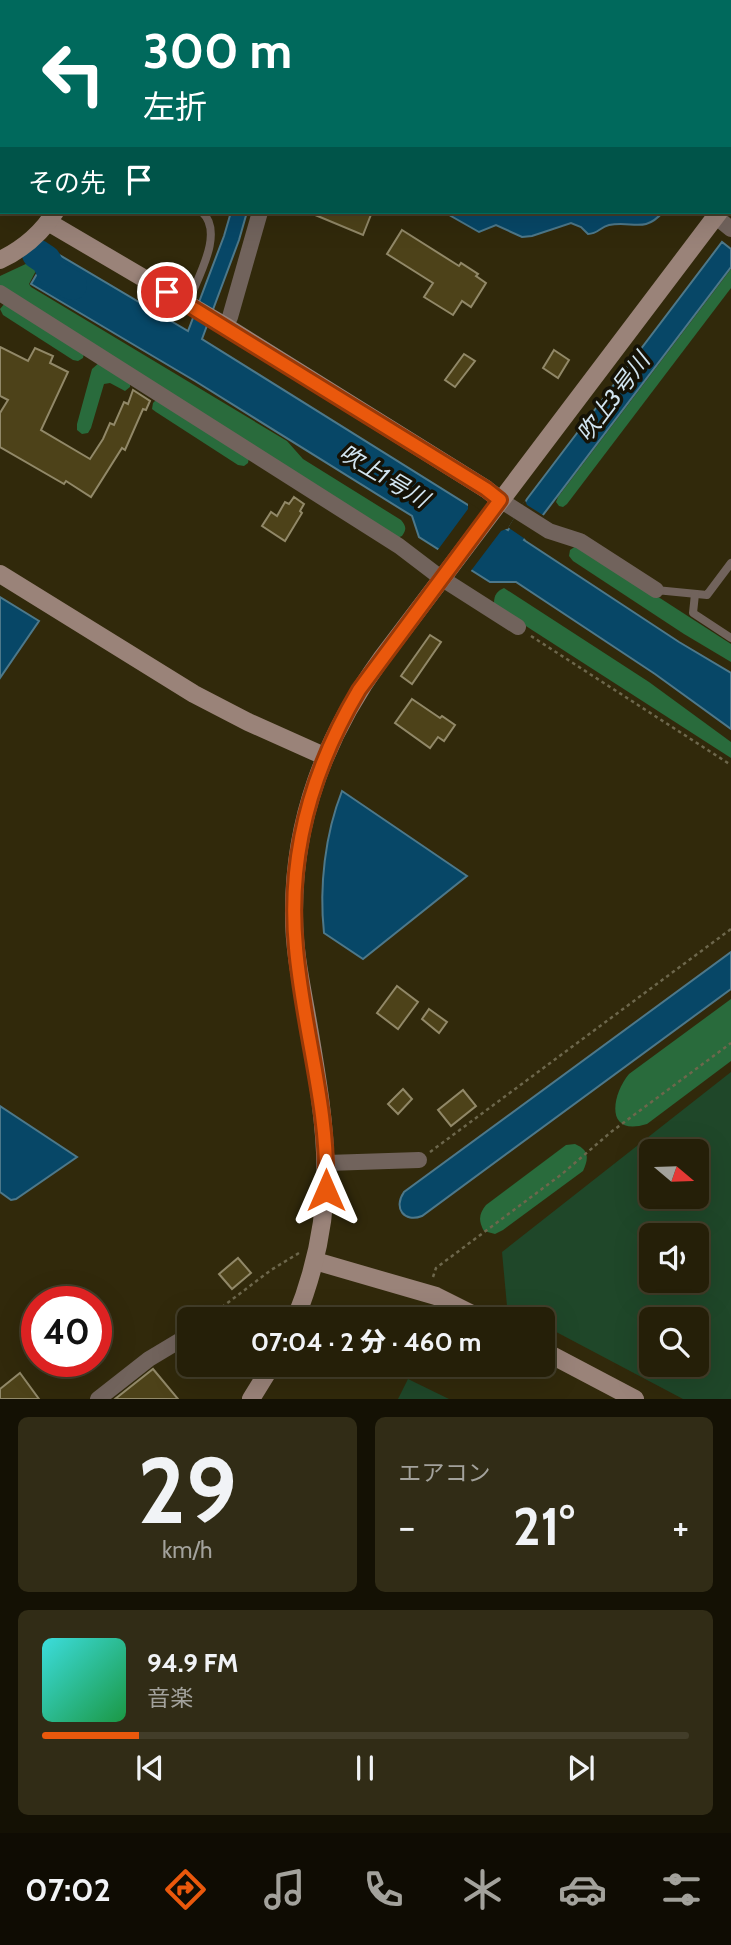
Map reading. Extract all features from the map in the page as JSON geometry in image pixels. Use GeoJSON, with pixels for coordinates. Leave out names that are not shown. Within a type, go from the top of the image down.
{"type":"FeatureCollection","features":[{"type":"Feature","properties":{"kind":"street"},"geometry":{"type":"LineString","coordinates":[[220,323],[230,317],[260,214]]}},
{"type":"Feature","properties":{"kind":"street"},"geometry":{"type":"LineString","coordinates":[[298,1307],[308,1257],[324,1217],[327,1163],[321,1098],[296,950],[294,917],[298,852],[313,787],[324,756],[359,690],[453,561],[717,214],[731,229]]}},
{"type":"Feature","properties":{"kind":"street"},"geometry":{"type":"LineString","coordinates":[[0,260],[26,245],[52,217],[486,489],[542,527],[580,541],[656,590]]}},
{"type":"Feature","properties":{"kind":"street"},"geometry":{"type":"LineString","coordinates":[[0,293],[399,546],[441,578],[518,627]]}},
{"type":"Feature","properties":{"kind":"street"},"geometry":{"type":"LineString","coordinates":[[0,574],[203,699],[324,756]]}},
{"type":"Feature","properties":{"kind":"street"},"geometry":{"type":"LineString","coordinates":[[327,1163],[419,1160]]}},
{"type":"Feature","properties":{"kind":"street"},"geometry":{"type":"LineString","coordinates":[[308,1257],[436,1296],[458,1307]]}},
{"type":"Feature","properties":{"kind":"street"},"geometry":{"type":"LineString","coordinates":[[98,1399],[149,1359],[177,1342]]}},
{"type":"Feature","properties":{"kind":"street"},"geometry":{"type":"LineString","coordinates":[[555,1357],[635,1399]]}},
{"type":"Feature","properties":{"kind":"street"},"geometry":{"type":"LineString","coordinates":[[251,1399],[261,1377]]}},
{"type":"Feature","properties":{"kind":"lane"},"geometry":{"type":"LineString","coordinates":[[189,305],[211,240],[212,227],[203,214]]}},
{"type":"Feature","properties":{"kind":"lane"},"geometry":{"type":"LineString","coordinates":[[656,590],[707,595],[731,563]]}},
{"type":"Feature","properties":{"kind":"lane"},"geometry":{"type":"LineString","coordinates":[[695,594],[693,613],[731,638]]}},
{"type":"Feature","properties":{"kind":"path"},"geometry":{"type":"LineString","coordinates":[[518,627],[731,765]]}},
{"type":"Feature","properties":{"kind":"path"},"geometry":{"type":"LineString","coordinates":[[419,1160],[731,929]]}},
{"type":"Feature","properties":{"kind":"path"},"geometry":{"type":"LineString","coordinates":[[432,1280],[436,1268],[731,1043]]}},
{"type":"Feature","properties":{"kind":"path"},"geometry":{"type":"LineString","coordinates":[[222,1307],[271,1270],[308,1257]]}},
{"type":"Feature","properties":{"kind":"green space"},"geometry":{"type":"Polygon","coordinates":[[[30,262],[37,262],[39,265],[29,284],[31,287],[287,441],[303,459],[401,520],[405,528],[402,536],[397,538],[0,288],[0,276],[30,262]]]}},
{"type":"Feature","properties":{"kind":"green space"},"geometry":{"type":"Polygon","coordinates":[[[731,269],[731,288],[567,504],[559,506],[556,502],[558,497],[731,269]]]}},
{"type":"Feature","properties":{"kind":"green space"},"geometry":{"type":"Polygon","coordinates":[[[5,303],[84,353],[83,358],[73,360],[3,315],[0,309],[5,303]]]}},
{"type":"Feature","properties":{"kind":"green space"},"geometry":{"type":"Polygon","coordinates":[[[100,362],[130,383],[130,387],[125,391],[110,383],[104,384],[91,428],[88,433],[82,434],[77,430],[77,424],[92,369],[100,362]]]}},
{"type":"Feature","properties":{"kind":"green space"},"geometry":{"type":"Polygon","coordinates":[[[157,399],[249,458],[248,463],[244,466],[238,465],[156,412],[152,409],[157,399]]]}},
{"type":"Feature","properties":{"kind":"green space"},"geometry":{"type":"Polygon","coordinates":[[[576,546],[731,644],[731,662],[573,561],[569,556],[570,550],[576,546]]]}},
{"type":"Feature","properties":{"kind":"green space"},"geometry":{"type":"Polygon","coordinates":[[[504,588],[649,682],[731,742],[731,758],[498,608],[494,603],[495,598],[504,588]]]}},
{"type":"Feature","properties":{"kind":"green space"},"geometry":{"type":"Polygon","coordinates":[[[731,999],[731,1061],[647,1124],[624,1125],[618,1120],[618,1093],[629,1074],[731,999]]]}},
{"type":"Feature","properties":{"kind":"green space"},"geometry":{"type":"Polygon","coordinates":[[[731,1072],[731,1399],[683,1399],[641,1377],[709,1377],[709,1307],[639,1307],[639,1376],[555,1331],[555,1307],[507,1306],[502,1252],[639,1144],[639,1209],[709,1209],[709,1139],[646,1139],[731,1072]]]}},
{"type":"Feature","properties":{"kind":"green space"},"geometry":{"type":"Polygon","coordinates":[[[575,1144],[583,1149],[586,1155],[583,1171],[503,1230],[495,1234],[484,1231],[480,1217],[486,1205],[566,1145],[575,1144]]]}},
{"type":"Feature","properties":{"kind":"green space"},"geometry":{"type":"Polygon","coordinates":[[[408,1379],[449,1399],[398,1399],[408,1379]]]}},
{"type":"Feature","properties":{"kind":"water","name":"吹上3号川"},"geometry":{"type":"Polygon","coordinates":[[[230,214],[246,214],[202,339],[508,530],[527,499],[722,242],[731,249],[731,267],[524,540],[731,673],[731,729],[655,674],[516,582],[490,582],[419,537],[412,516],[195,381],[31,284],[51,250],[188,331],[230,214]]]}},
{"type":"Feature","properties":{"kind":"water"},"geometry":{"type":"Polygon","coordinates":[[[448,214],[661,214],[650,223],[609,225],[588,234],[571,223],[522,237],[496,225],[479,232],[448,214]]]}},
{"type":"Feature","properties":{"kind":"water"},"geometry":{"type":"Polygon","coordinates":[[[0,597],[39,621],[0,678],[0,597]]]}},
{"type":"Feature","properties":{"kind":"water"},"geometry":{"type":"Polygon","coordinates":[[[342,791],[467,876],[363,959],[324,933],[322,897],[325,861],[331,825],[342,791]]]}},
{"type":"Feature","properties":{"kind":"water"},"geometry":{"type":"Polygon","coordinates":[[[731,952],[731,989],[422,1216],[416,1218],[402,1213],[400,1203],[404,1192],[731,952]]]}},
{"type":"Feature","properties":{"kind":"water"},"geometry":{"type":"Polygon","coordinates":[[[0,1106],[77,1157],[11,1200],[0,1192],[0,1106]]]}},
{"type":"Feature","properties":{"kind":"pier"},"geometry":{"type":"Polygon","coordinates":[[[525,500],[527,505],[546,517],[529,539],[531,543],[509,528],[501,531],[470,572],[437,551],[468,509],[468,502],[508,528],[525,500]]]}},
{"type":"Feature","properties":{"kind":"building"},"geometry":{"type":"Polygon","coordinates":[[[313,214],[371,214],[363,235],[313,214]]]}},
{"type":"Feature","properties":{"kind":"building"},"geometry":{"type":"Polygon","coordinates":[[[402,230],[459,266],[461,263],[478,274],[476,276],[486,283],[471,307],[462,301],[453,315],[424,297],[433,283],[387,254],[402,230]]]}},
{"type":"Feature","properties":{"kind":"building"},"geometry":{"type":"Polygon","coordinates":[[[0,347],[28,361],[35,348],[53,356],[50,363],[68,372],[41,430],[90,459],[110,423],[114,425],[124,402],[128,404],[133,390],[150,401],[146,410],[143,409],[125,450],[122,448],[91,497],[0,447],[0,413],[8,400],[0,396],[0,347]]]}},
{"type":"Feature","properties":{"kind":"building"},"geometry":{"type":"Polygon","coordinates":[[[554,350],[569,360],[558,378],[543,368],[554,350]]]}},
{"type":"Feature","properties":{"kind":"building"},"geometry":{"type":"Polygon","coordinates":[[[464,354],[475,361],[455,387],[445,380],[464,354]]]}},
{"type":"Feature","properties":{"kind":"building"},"geometry":{"type":"Polygon","coordinates":[[[294,497],[304,504],[300,511],[302,513],[285,541],[262,526],[271,512],[277,516],[285,502],[289,504],[294,497]]]}},
{"type":"Feature","properties":{"kind":"building"},"geometry":{"type":"Polygon","coordinates":[[[430,635],[441,642],[412,684],[401,676],[430,635]]]}},
{"type":"Feature","properties":{"kind":"building"},"geometry":{"type":"Polygon","coordinates":[[[412,699],[455,725],[444,741],[438,737],[430,748],[395,723],[412,699]]]}},
{"type":"Feature","properties":{"kind":"building"},"geometry":{"type":"Polygon","coordinates":[[[397,986],[418,1002],[398,1029],[377,1013],[397,986]]]}},
{"type":"Feature","properties":{"kind":"building"},"geometry":{"type":"Polygon","coordinates":[[[429,1009],[447,1022],[439,1033],[422,1019],[429,1009]]]}},
{"type":"Feature","properties":{"kind":"building"},"geometry":{"type":"Polygon","coordinates":[[[403,1089],[412,1099],[398,1114],[388,1104],[403,1089]]]}},
{"type":"Feature","properties":{"kind":"building"},"geometry":{"type":"Polygon","coordinates":[[[463,1090],[476,1106],[451,1126],[438,1110],[463,1090]]]}},
{"type":"Feature","properties":{"kind":"building"},"geometry":{"type":"Polygon","coordinates":[[[238,1258],[251,1273],[232,1289],[219,1274],[238,1258]]]}},
{"type":"Feature","properties":{"kind":"building"},"geometry":{"type":"Polygon","coordinates":[[[153,1369],[178,1399],[115,1399],[153,1369]]]}},
{"type":"Feature","properties":{"kind":"building"},"geometry":{"type":"Polygon","coordinates":[[[20,1373],[39,1399],[0,1399],[0,1389],[20,1373]]]}},
{"type":"Feature","properties":{"kind":"waterway","name":"吹上1号川"},"geometry":{"type":"LineString","coordinates":[[37,254],[46,260],[53,274],[72,285]]}},
{"type":"Feature","properties":{"kind":"route"},"geometry":{"type":"LineString","coordinates":[[167,292],[500,500],[359,690],[324,756],[304,819],[298,852],[294,917],[296,950],[325,1130],[326,1190]]}}]}
